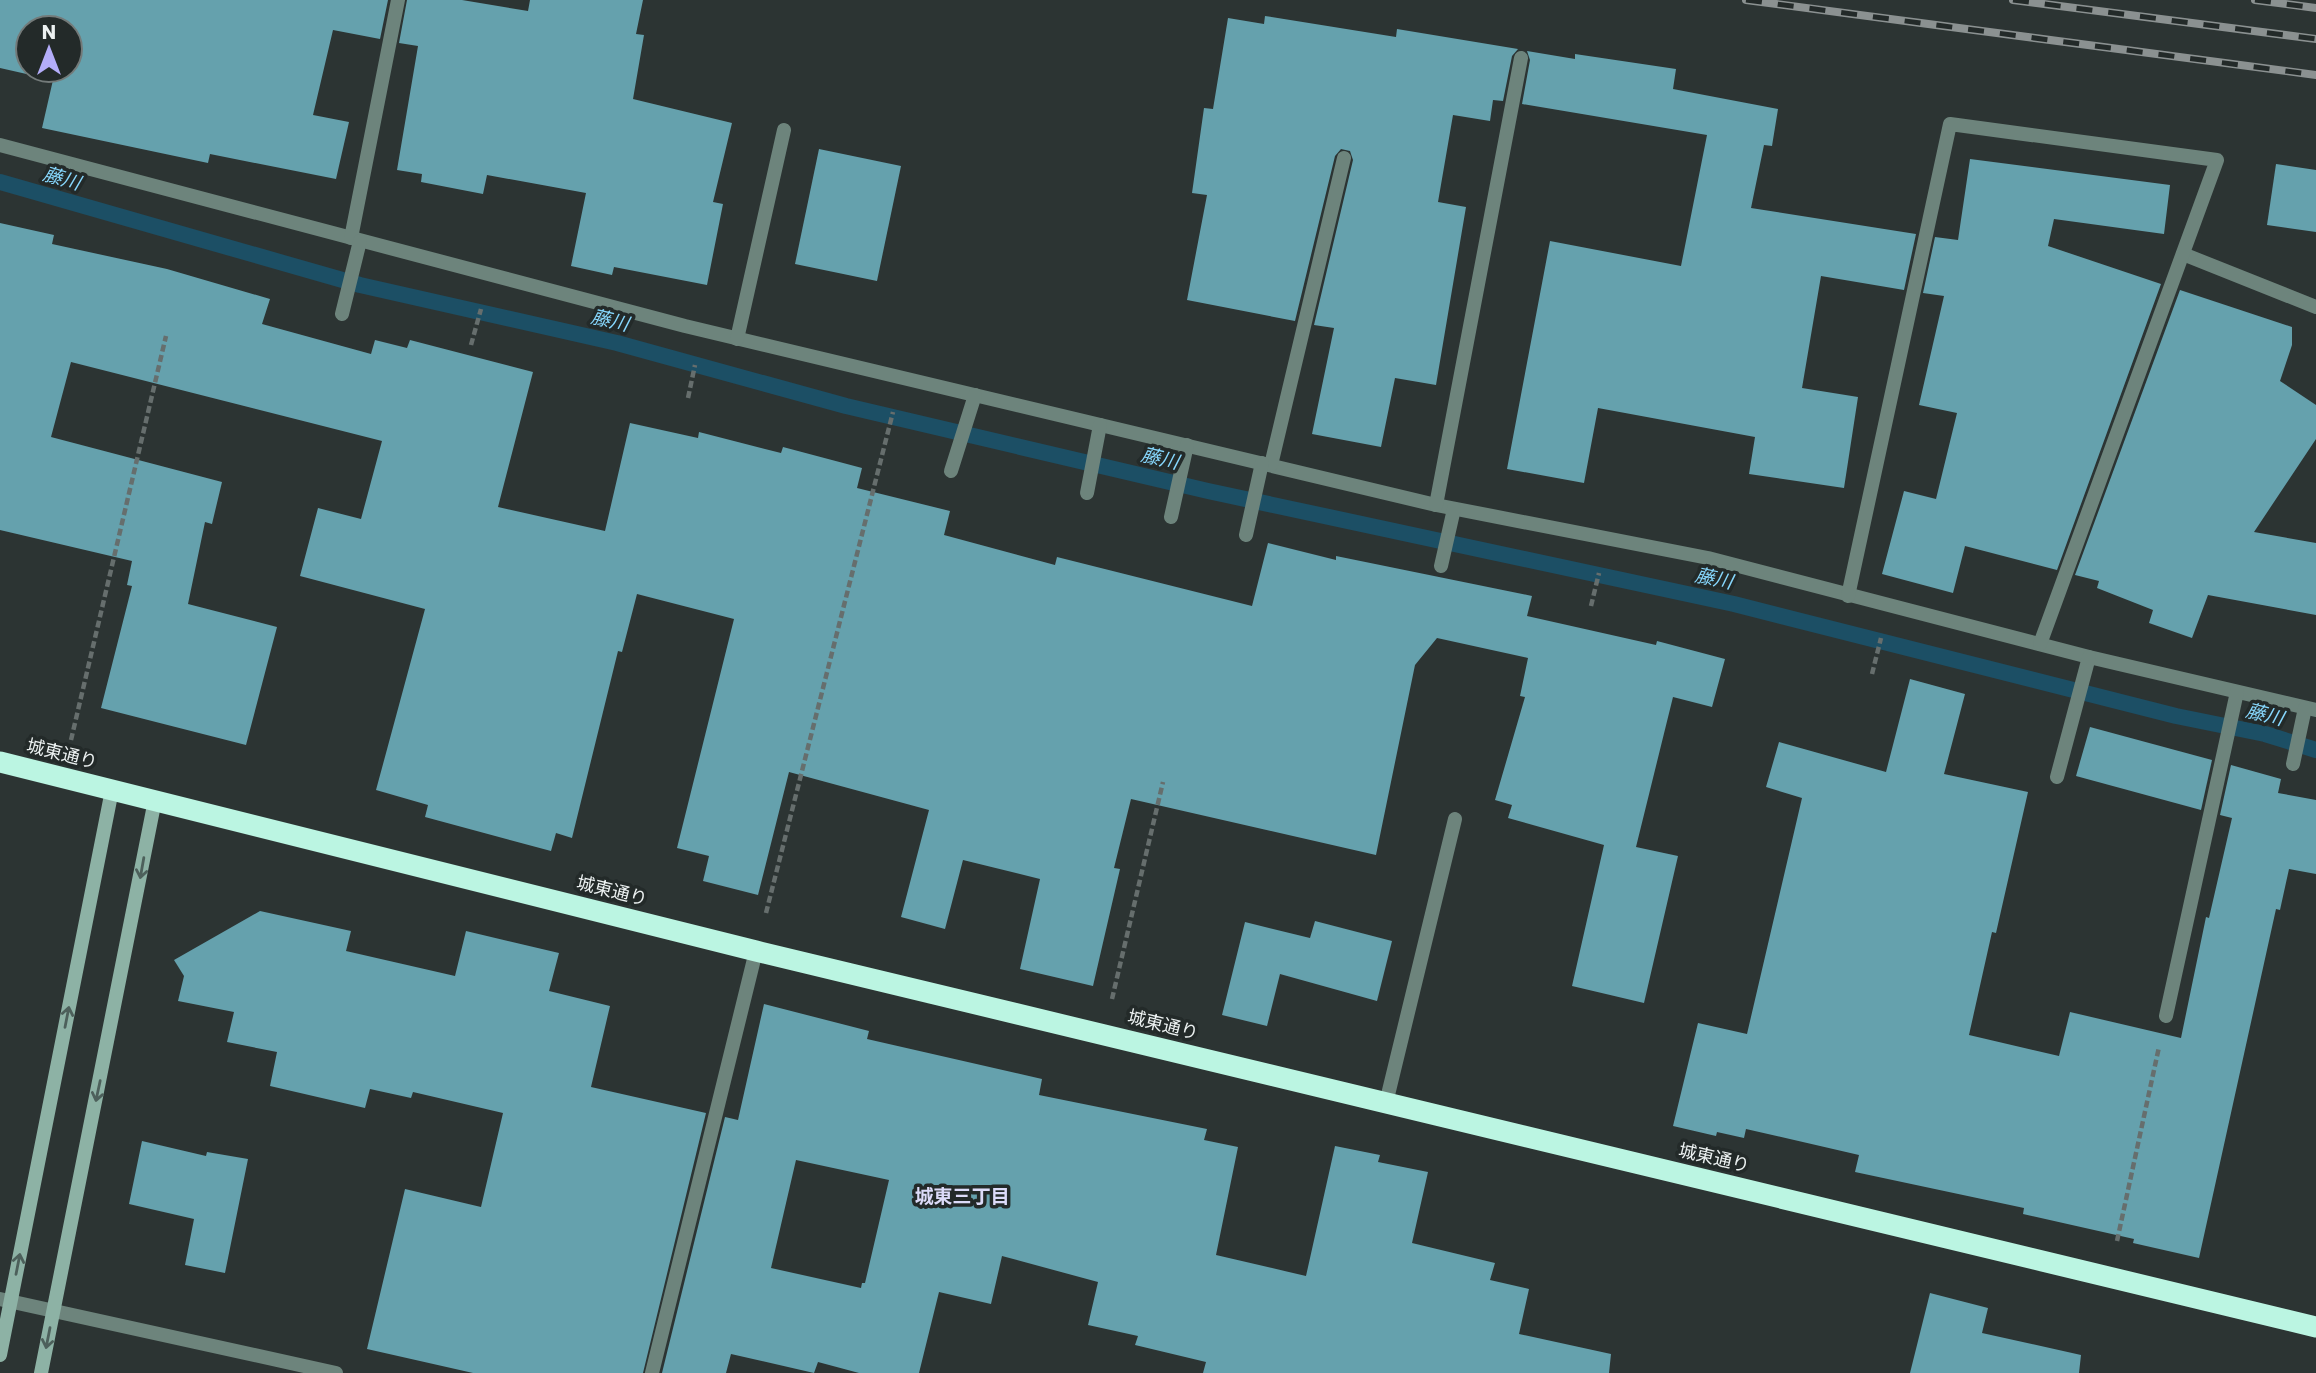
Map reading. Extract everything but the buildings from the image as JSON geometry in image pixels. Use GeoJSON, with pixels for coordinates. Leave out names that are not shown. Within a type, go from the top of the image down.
{"type":"FeatureCollection","features":[{"type":"Feature","properties":{"kind":"highway","name":"城東通り"},"geometry":{"type":"LineString","coordinates":[[0,762],[756,951],[2316,1327]]}},
{"type":"Feature","properties":{"kind":"street"},"geometry":{"type":"LineString","coordinates":[[0,1355],[5,1300],[112,790]]}},
{"type":"Feature","properties":{"kind":"street"},"geometry":{"type":"LineString","coordinates":[[41,1373],[155,800]]}},
{"type":"Feature","properties":{"kind":"lane"},"geometry":{"type":"LineString","coordinates":[[342,314],[398,0]]}},
{"type":"Feature","properties":{"kind":"lane"},"geometry":{"type":"LineString","coordinates":[[1436,505],[1521,58]]}},
{"type":"Feature","properties":{"kind":"lane"},"geometry":{"type":"LineString","coordinates":[[1847,596],[1950,124],[2217,160],[2040,644]]}},
{"type":"Feature","properties":{"kind":"lane"},"geometry":{"type":"LineString","coordinates":[[737,339],[784,130]]}},
{"type":"Feature","properties":{"kind":"lane"},"geometry":{"type":"LineString","coordinates":[[0,145],[356,245],[737,339],[1436,505],[1708,558],[2040,644],[2087,664],[2310,709],[2301,725],[2293,764]]}},
{"type":"Feature","properties":{"kind":"lane"},"geometry":{"type":"LineString","coordinates":[[1245,535],[1257,480],[1266,464],[1343,158]]}},
{"type":"Feature","properties":{"kind":"lane"},"geometry":{"type":"LineString","coordinates":[[2183,254],[2316,307]]}},
{"type":"Feature","properties":{"kind":"lane"},"geometry":{"type":"LineString","coordinates":[[951,471],[975,395]]}},
{"type":"Feature","properties":{"kind":"lane"},"geometry":{"type":"LineString","coordinates":[[1087,494],[1100,425]]}},
{"type":"Feature","properties":{"kind":"lane"},"geometry":{"type":"LineString","coordinates":[[1171,517],[1187,445]]}},
{"type":"Feature","properties":{"kind":"lane"},"geometry":{"type":"LineString","coordinates":[[1441,566],[1454,509]]}},
{"type":"Feature","properties":{"kind":"lane"},"geometry":{"type":"LineString","coordinates":[[2057,777],[2087,664]]}},
{"type":"Feature","properties":{"kind":"lane"},"geometry":{"type":"LineString","coordinates":[[2166,1016],[2236,694]]}},
{"type":"Feature","properties":{"kind":"lane"},"geometry":{"type":"LineString","coordinates":[[1386,1103],[1455,819]]}},
{"type":"Feature","properties":{"kind":"lane"},"geometry":{"type":"LineString","coordinates":[[652,1373],[756,951]]}},
{"type":"Feature","properties":{"kind":"lane"},"geometry":{"type":"LineString","coordinates":[[5,1300],[336,1373]]}},
{"type":"Feature","properties":{"kind":"path"},"geometry":{"type":"LineString","coordinates":[[471,345],[483,302]]}},
{"type":"Feature","properties":{"kind":"path"},"geometry":{"type":"LineString","coordinates":[[62,777],[166,336]]}},
{"type":"Feature","properties":{"kind":"path"},"geometry":{"type":"LineString","coordinates":[[688,398],[696,360]]}},
{"type":"Feature","properties":{"kind":"path"},"geometry":{"type":"LineString","coordinates":[[756,951],[895,407]]}},
{"type":"Feature","properties":{"kind":"path"},"geometry":{"type":"LineString","coordinates":[[1591,607],[1600,567]]}},
{"type":"Feature","properties":{"kind":"path"},"geometry":{"type":"LineString","coordinates":[[1872,674],[1881,637]]}},
{"type":"Feature","properties":{"kind":"path"},"geometry":{"type":"LineString","coordinates":[[1104,1034],[1163,782]]}},
{"type":"Feature","properties":{"kind":"path"},"geometry":{"type":"LineString","coordinates":[[2110,1277],[2166,1016]]}},
{"type":"Feature","properties":{"kind":"waterway","name":"藤川"},"geometry":{"type":"LineString","coordinates":[[0,182],[360,285],[617,343],[846,406],[1208,491],[1734,604],[2176,716],[2265,734],[2316,750]]}},
{"type":"Feature","properties":{"kind":"railway"},"geometry":{"type":"LineString","coordinates":[[1746,0],[2316,75]]}},
{"type":"Feature","properties":{"kind":"railway"},"geometry":{"type":"LineString","coordinates":[[2013,0],[2316,39]]}},
{"type":"Feature","properties":{"kind":"railway"},"geometry":{"type":"LineString","coordinates":[[2255,0],[2316,8]]}},
{"type":"Feature","properties":{"kind":"district","name":"城東三丁目"},"geometry":{"type":"Point","coordinates":[962,1196]}}]}
